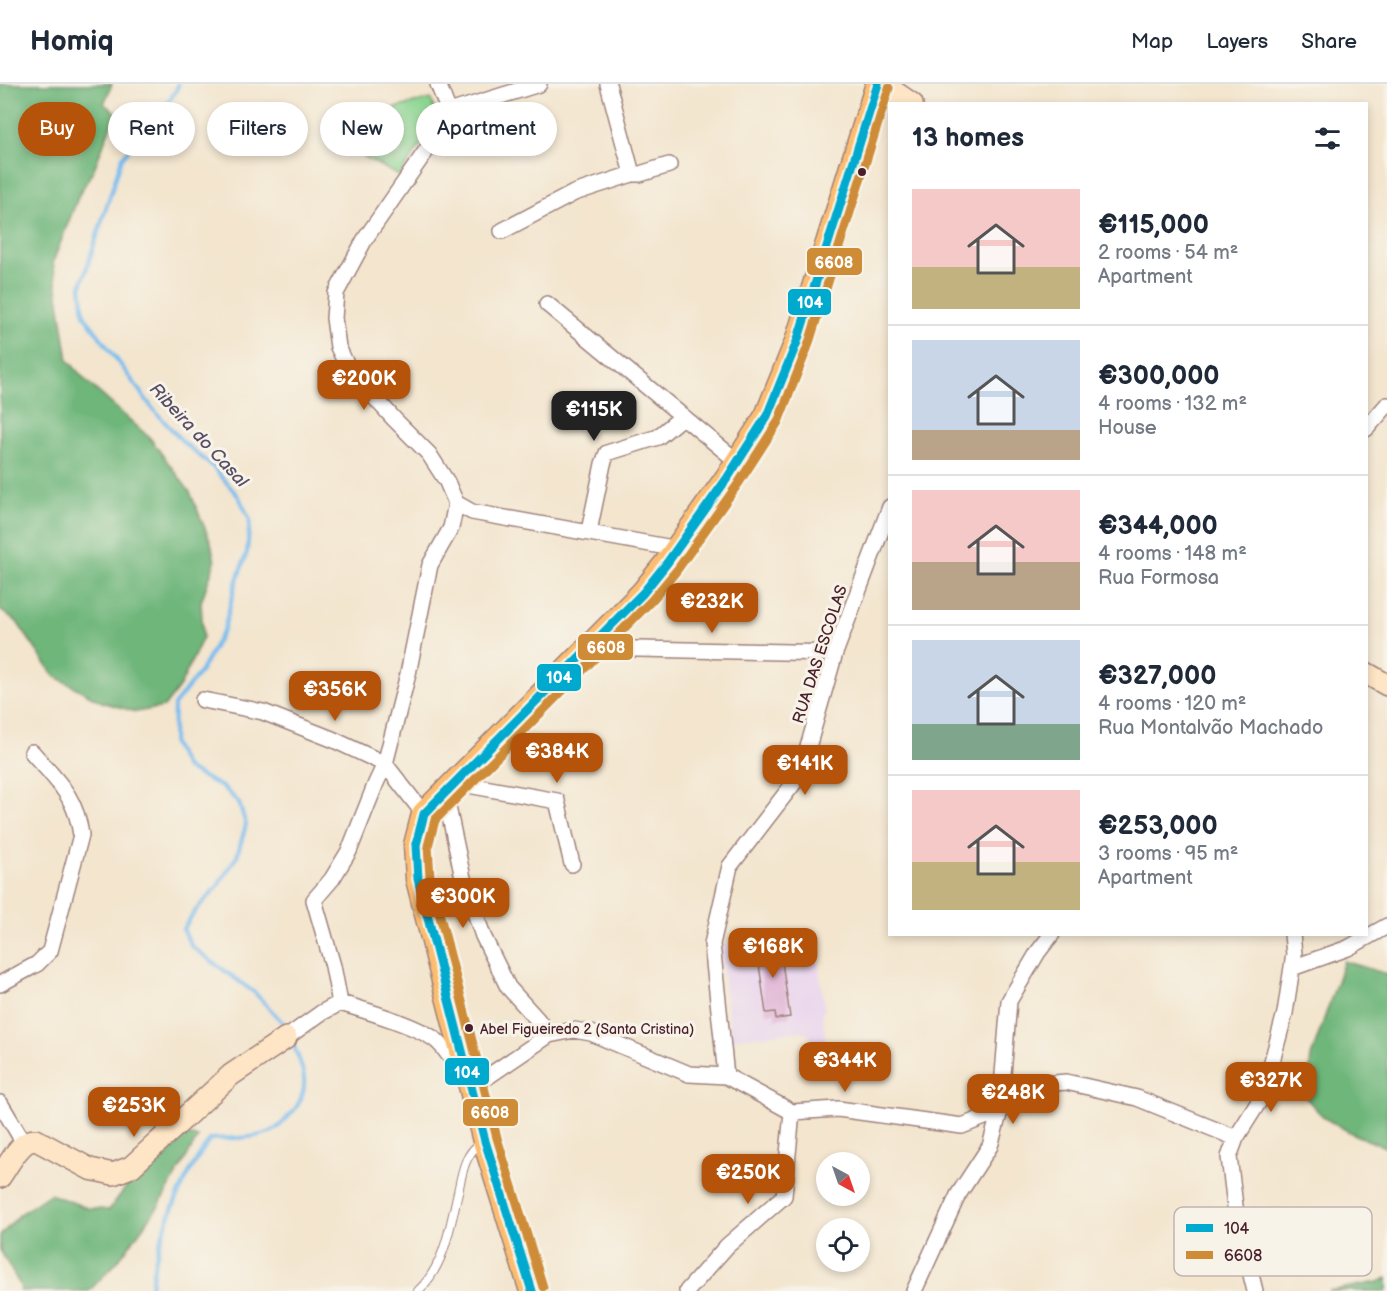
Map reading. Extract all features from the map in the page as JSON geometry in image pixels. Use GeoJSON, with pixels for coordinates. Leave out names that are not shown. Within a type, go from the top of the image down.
{"type":"FeatureCollection","features":[{"type":"Feature","properties":{"kind":"main road"},"geometry":{"type":"LineString","coordinates":[[532,1291],[485,1141],[418,879],[416,845],[424,814],[643,592],[678,549],[767,416],[797,342],[878,84]]}},
{"type":"Feature","properties":{"kind":"street"},"geometry":{"type":"LineString","coordinates":[[438,84],[445,102]]}},
{"type":"Feature","properties":{"kind":"street"},"geometry":{"type":"LineString","coordinates":[[481,102],[539,84]]}},
{"type":"Feature","properties":{"kind":"street"},"geometry":{"type":"LineString","coordinates":[[608,84],[632,174]]}},
{"type":"Feature","properties":{"kind":"street"},"geometry":{"type":"LineString","coordinates":[[884,84],[909,102]]}},
{"type":"Feature","properties":{"kind":"street"},"geometry":{"type":"LineString","coordinates":[[340,1003],[333,966],[314,900],[332,879],[350,851],[376,783],[386,764],[408,674],[430,566],[451,528],[456,503],[447,482],[429,454],[348,368],[338,347],[334,318],[336,293],[366,239],[423,156]]}},
{"type":"Feature","properties":{"kind":"street"},"geometry":{"type":"LineString","coordinates":[[502,231],[574,193],[632,174],[640,174],[669,165]]}},
{"type":"Feature","properties":{"kind":"street"},"geometry":{"type":"LineString","coordinates":[[547,304],[738,462]]}},
{"type":"Feature","properties":{"kind":"street"},"geometry":{"type":"LineString","coordinates":[[1368,427],[1387,405]]}},
{"type":"Feature","properties":{"kind":"street"},"geometry":{"type":"LineString","coordinates":[[589,531],[607,453],[658,437],[683,416]]}},
{"type":"Feature","properties":{"kind":"street"},"geometry":{"type":"LineString","coordinates":[[456,503],[472,512],[589,531],[678,549]]}},
{"type":"Feature","properties":{"kind":"street","name":"RUA DAS ESCOLAS"},"geometry":{"type":"LineString","coordinates":[[726,1076],[712,944],[730,866],[800,775],[835,653],[888,512]]}},
{"type":"Feature","properties":{"kind":"street"},"geometry":{"type":"LineString","coordinates":[[588,648],[835,653]]}},
{"type":"Feature","properties":{"kind":"street"},"geometry":{"type":"LineString","coordinates":[[1368,674],[1387,685]]}},
{"type":"Feature","properties":{"kind":"street"},"geometry":{"type":"LineString","coordinates":[[203,700],[263,712],[332,739],[386,764],[424,814]]}},
{"type":"Feature","properties":{"kind":"street"},"geometry":{"type":"LineString","coordinates":[[0,984],[37,964],[50,951],[81,835],[78,816],[68,794],[32,752]]}},
{"type":"Feature","properties":{"kind":"street"},"geometry":{"type":"LineString","coordinates":[[549,1035],[508,987],[483,936],[464,878],[452,785],[468,785],[557,801],[572,864]]}},
{"type":"Feature","properties":{"kind":"street"},"geometry":{"type":"LineString","coordinates":[[1292,968],[1348,948],[1387,926]]}},
{"type":"Feature","properties":{"kind":"street"},"geometry":{"type":"LineString","coordinates":[[914,1291],[958,1195],[990,1146],[1000,1111],[1009,1001],[1038,952],[1050,936]]}},
{"type":"Feature","properties":{"kind":"street"},"geometry":{"type":"LineString","coordinates":[[1235,1207],[1229,1157],[1236,1138],[1263,1095],[1285,1013],[1294,954],[1292,936]]}},
{"type":"Feature","properties":{"kind":"street"},"geometry":{"type":"LineString","coordinates":[[0,1177],[24,1143],[30,1140],[36,1140],[90,1169],[113,1174],[131,1167],[231,1075],[340,1003],[414,1029],[438,1041],[471,1088],[549,1035],[574,1029],[591,1033],[689,1074],[726,1076],[792,1112],[838,1109],[962,1126],[1000,1111],[1044,1084],[1066,1082],[1137,1098],[1236,1138]]}},
{"type":"Feature","properties":{"kind":"street"},"geometry":{"type":"LineString","coordinates":[[0,1103],[24,1143]]}},
{"type":"Feature","properties":{"kind":"street"},"geometry":{"type":"LineString","coordinates":[[687,1291],[727,1246],[784,1196],[792,1112]]}},
{"type":"Feature","properties":{"kind":"street"},"geometry":{"type":"LineString","coordinates":[[1251,1276],[1255,1291]]}},
{"type":"Feature","properties":{"kind":"lane"},"geometry":{"type":"LineString","coordinates":[[418,1291],[436,1269],[443,1252],[463,1168],[470,1153],[485,1141]]}},
{"type":"Feature","properties":{"kind":"shaded area"},"geometry":{"type":"Polygon","coordinates":[[[814,932],[825,1010],[822,1012],[827,1049],[802,1031],[731,1039],[720,948],[814,932]]]}},
{"type":"Feature","properties":{"kind":"green space"},"geometry":{"type":"Polygon","coordinates":[[[0,84],[112,84],[104,104],[108,107],[108,133],[94,169],[79,195],[53,262],[68,360],[86,381],[150,438],[190,492],[211,543],[215,562],[201,602],[203,637],[180,686],[164,707],[136,712],[102,702],[54,676],[17,622],[0,610],[0,84]]]}},
{"type":"Feature","properties":{"kind":"green space"},"geometry":{"type":"Polygon","coordinates":[[[416,103],[416,152],[399,176],[363,156],[404,156],[404,106],[416,103]]]}},
{"type":"Feature","properties":{"kind":"green space"},"geometry":{"type":"Polygon","coordinates":[[[1344,961],[1387,974],[1387,1148],[1355,1135],[1324,1118],[1306,1098],[1311,1057],[1344,961]]]}},
{"type":"Feature","properties":{"kind":"green space"},"geometry":{"type":"Polygon","coordinates":[[[183,1135],[198,1137],[158,1207],[117,1262],[89,1291],[20,1291],[21,1287],[0,1250],[0,1236],[19,1215],[50,1194],[88,1208],[109,1210],[139,1170],[183,1135]]]}},
{"type":"Feature","properties":{"kind":"green space"},"geometry":{"type":"Polygon","coordinates":[[[1387,1278],[1387,1291],[1328,1291],[1378,1282],[1387,1278]]]}},
{"type":"Feature","properties":{"kind":"building"},"geometry":{"type":"Polygon","coordinates":[[[779,941],[790,1017],[776,1019],[775,1012],[766,1013],[756,944],[779,941]]]}},
{"type":"Feature","properties":{"kind":"waterway","name":"Ribeira do Casal"},"geometry":{"type":"LineString","coordinates":[[178,84],[152,126],[122,158],[81,286],[84,315],[153,409],[183,442],[213,467],[239,497],[250,520],[247,552],[224,629],[201,671],[174,705],[173,744],[186,768],[224,788],[239,803],[246,825],[237,856],[217,887],[196,910],[183,929],[192,947],[255,993],[284,1024],[287,1031]]}},
{"type":"Feature","properties":{"kind":"waterway","name":"Ribeira do Casal"},"geometry":{"type":"LineString","coordinates":[[151,1291],[163,1232],[180,1191],[210,1139],[248,1137],[273,1131],[296,1108],[304,1090],[304,1080],[300,1061],[291,1040]]}},
{"type":"Feature","properties":{"kind":"transit line","name":"104"},"geometry":{"type":"LineString","coordinates":[[532,1291],[485,1141],[418,879],[416,845],[424,814],[643,593],[728,477],[767,416],[797,342],[878,84]]}},
{"type":"Feature","properties":{"kind":"transit line","name":"6608"},"geometry":{"type":"LineString","coordinates":[[543,1287],[497,1138],[430,877],[428,846],[435,820],[652,600],[677,570],[738,484],[778,422],[808,346],[889,88]]}},
{"type":"Feature","properties":{"kind":"place","name":"Abel Figueiredo 2 (Santa Cristina)"},"geometry":{"type":"Point","coordinates":[469,1028]}}]}
